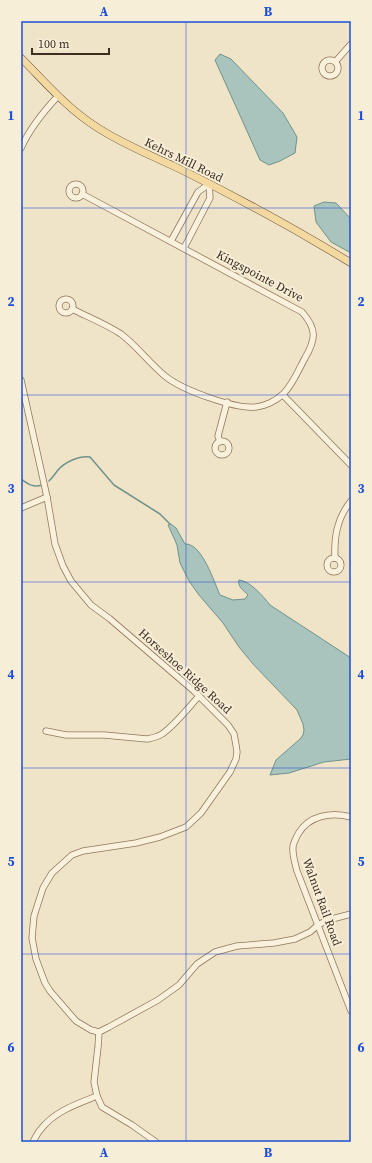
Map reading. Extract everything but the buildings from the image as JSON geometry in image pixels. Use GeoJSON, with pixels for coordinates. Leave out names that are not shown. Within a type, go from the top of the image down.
{"type":"FeatureCollection","features":[{"type":"Feature","properties":{"kind":"main road","name":"Kehrs Mill Road"},"geometry":{"type":"LineString","coordinates":[[21,58],[58,96],[80,115],[108,134],[270,216],[351,263]]}},
{"type":"Feature","properties":{"kind":"street"},"geometry":{"type":"LineString","coordinates":[[335,62],[351,44]]}},
{"type":"Feature","properties":{"kind":"street"},"geometry":{"type":"LineString","coordinates":[[21,148],[41,114],[58,96]]}},
{"type":"Feature","properties":{"kind":"street"},"geometry":{"type":"LineString","coordinates":[[171,241],[198,192],[209,184]]}},
{"type":"Feature","properties":{"kind":"street"},"geometry":{"type":"LineString","coordinates":[[184,248],[210,198],[209,184]]}},
{"type":"Feature","properties":{"kind":"street","name":"Kingspointe Drive"},"geometry":{"type":"LineString","coordinates":[[72,309],[110,327],[120,334],[165,376],[179,385],[211,398],[235,405],[255,407],[265,405],[283,394],[312,347],[314,337],[310,320],[294,307],[82,194]]}},
{"type":"Feature","properties":{"kind":"street","name":"Horseshoe Ridge Road"},"geometry":{"type":"LineString","coordinates":[[21,380],[47,497],[55,544],[63,566],[71,581],[91,605],[110,619],[199,696],[228,725],[234,734],[237,752],[236,759],[230,772],[201,813],[186,827],[169,834],[136,843],[84,851],[72,856],[52,873],[43,888],[36,909],[32,938],[36,959],[45,983],[76,1021],[91,1030],[99,1032]]}},
{"type":"Feature","properties":{"kind":"street"},"geometry":{"type":"LineString","coordinates":[[283,394],[351,465]]}},
{"type":"Feature","properties":{"kind":"street"},"geometry":{"type":"LineString","coordinates":[[220,442],[218,436],[227,402]]}},
{"type":"Feature","properties":{"kind":"street"},"geometry":{"type":"LineString","coordinates":[[21,508],[47,497]]}},
{"type":"Feature","properties":{"kind":"street"},"geometry":{"type":"LineString","coordinates":[[334,558],[338,524],[346,507],[351,501]]}},
{"type":"Feature","properties":{"kind":"street"},"geometry":{"type":"LineString","coordinates":[[46,731],[66,735],[104,735],[147,739],[154,738],[169,728],[199,696]]}},
{"type":"Feature","properties":{"kind":"street","name":"Walnut Rail Road"},"geometry":{"type":"LineString","coordinates":[[351,817],[345,815],[328,815],[317,817],[308,822],[300,830],[293,846],[293,855],[297,871],[351,1011]]}},
{"type":"Feature","properties":{"kind":"street"},"geometry":{"type":"LineString","coordinates":[[156,1142],[132,1125],[102,1107],[97,1096],[94,1082],[99,1032],[158,1000],[179,985],[197,964],[215,952],[237,946],[274,943],[295,939],[310,932],[318,925],[328,920],[351,914]]}},
{"type":"Feature","properties":{"kind":"street"},"geometry":{"type":"LineString","coordinates":[[33,1142],[40,1129],[50,1119],[62,1111],[97,1096]]}},
{"type":"Feature","properties":{"kind":"water"},"geometry":{"type":"Polygon","coordinates":[[[220,54],[231,59],[283,113],[297,137],[295,153],[269,165],[260,160],[215,60],[220,54]]]}},
{"type":"Feature","properties":{"kind":"water"},"geometry":{"type":"Polygon","coordinates":[[[324,202],[336,203],[351,219],[351,253],[331,242],[316,222],[314,206],[324,202]]]}},
{"type":"Feature","properties":{"kind":"water"},"geometry":{"type":"Polygon","coordinates":[[[171,524],[176,528],[185,544],[191,545],[202,556],[220,595],[233,600],[245,599],[248,595],[241,588],[239,580],[248,583],[264,597],[270,605],[351,658],[351,759],[324,762],[289,773],[270,775],[276,760],[303,735],[303,724],[297,710],[253,664],[239,647],[223,623],[189,581],[180,563],[177,545],[168,525],[171,524]]]}},
{"type":"Feature","properties":{"kind":"waterway"},"geometry":{"type":"LineString","coordinates":[[49,481],[61,467],[69,462],[77,458],[90,457],[114,485],[160,514],[170,524]]}},
{"type":"Feature","properties":{"kind":"waterway"},"geometry":{"type":"LineString","coordinates":[[21,479],[33,486],[42,485]]}}]}
